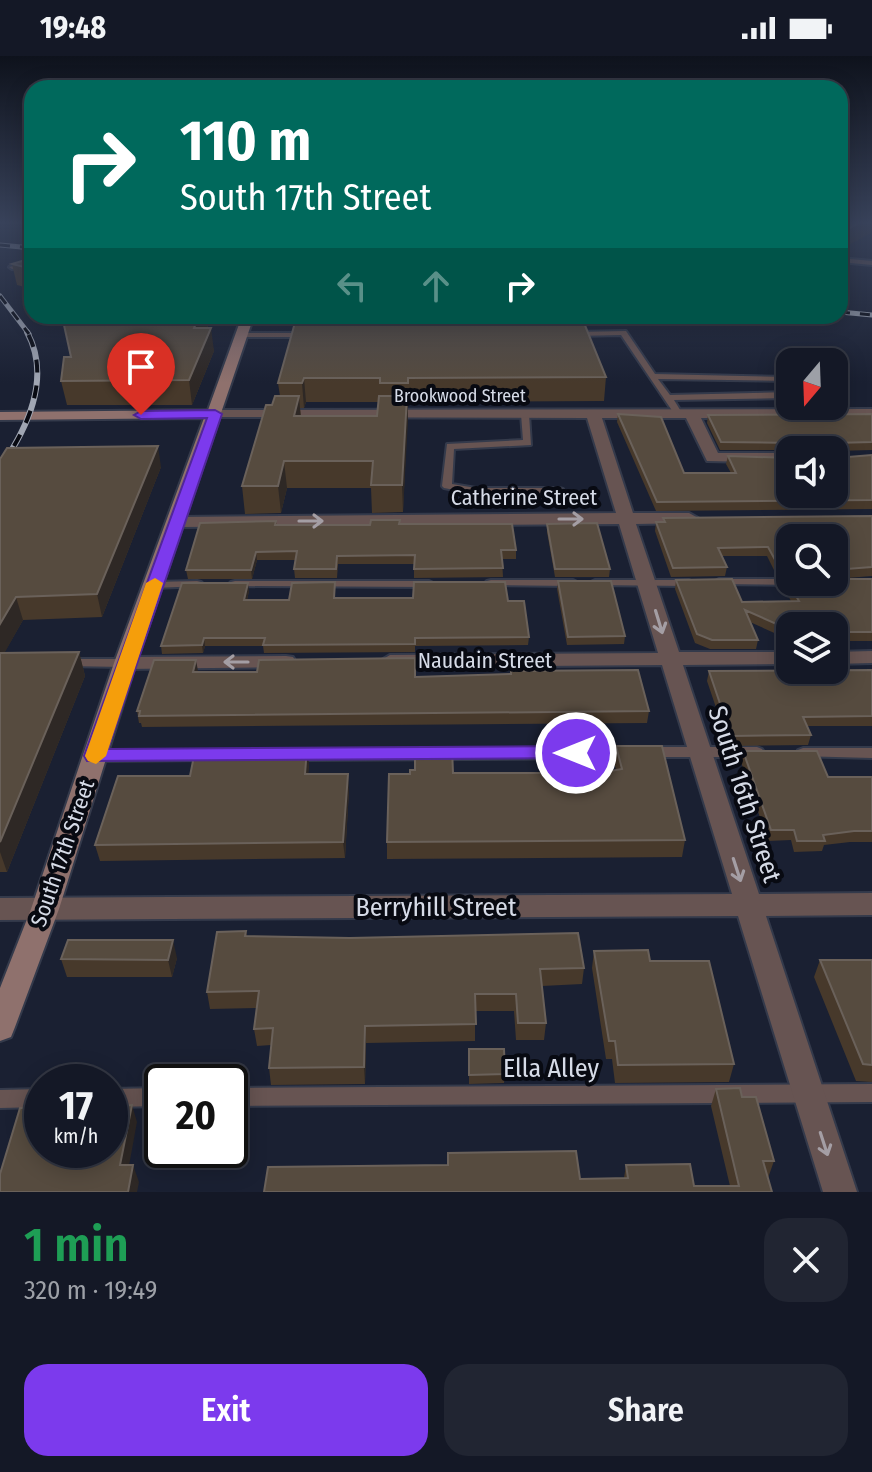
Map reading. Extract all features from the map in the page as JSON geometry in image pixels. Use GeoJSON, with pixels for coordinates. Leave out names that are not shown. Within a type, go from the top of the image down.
{"type":"FeatureCollection","features":[{"type":"Feature","properties":{"kind":"main road","name":"South 17th Street"},"geometry":{"type":"LineString","coordinates":[[0,1027],[45,909],[125,663],[245,326]]}},
{"type":"Feature","properties":{"kind":"main road","name":"Brookwood Street"},"geometry":{"type":"LineString","coordinates":[[0,416],[215,414]]}},
{"type":"Feature","properties":{"kind":"street"},"geometry":{"type":"LineString","coordinates":[[685,413],[713,458],[776,458]]}},
{"type":"Feature","properties":{"kind":"street","name":"Brookwood Street"},"geometry":{"type":"LineString","coordinates":[[215,414],[872,413]]}},
{"type":"Feature","properties":{"kind":"street","name":"South 16th Street"},"geometry":{"type":"LineString","coordinates":[[593,414],[840,1192]]}},
{"type":"Feature","properties":{"kind":"street","name":"Catherine Street"},"geometry":{"type":"LineString","coordinates":[[177,522],[703,518]]}},
{"type":"Feature","properties":{"kind":"street"},"geometry":{"type":"LineString","coordinates":[[848,658],[872,657]]}},
{"type":"Feature","properties":{"kind":"street","name":"Naudain Street"},"geometry":{"type":"LineString","coordinates":[[368,661],[776,658]]}},
{"type":"Feature","properties":{"kind":"street"},"geometry":{"type":"LineString","coordinates":[[125,663],[304,661]]}},
{"type":"Feature","properties":{"kind":"street","name":"Berryhill Street"},"geometry":{"type":"LineString","coordinates":[[0,909],[872,904]]}},
{"type":"Feature","properties":{"kind":"lane"},"geometry":{"type":"LineString","coordinates":[[245,326],[321,335]]}},
{"type":"Feature","properties":{"kind":"lane"},"geometry":{"type":"LineString","coordinates":[[560,334],[623,333],[668,398],[685,413]]}},
{"type":"Feature","properties":{"kind":"lane"},"geometry":{"type":"LineString","coordinates":[[654,376],[776,379]]}},
{"type":"Feature","properties":{"kind":"lane"},"geometry":{"type":"LineString","coordinates":[[668,398],[776,395]]}},
{"type":"Feature","properties":{"kind":"lane"},"geometry":{"type":"LineString","coordinates":[[525,414],[528,443],[450,446],[447,486],[476,491],[559,491]]}},
{"type":"Feature","properties":{"kind":"lane"},"geometry":{"type":"LineString","coordinates":[[473,583],[776,582]]}},
{"type":"Feature","properties":{"kind":"lane"},"geometry":{"type":"LineString","coordinates":[[154,585],[204,584]]}},
{"type":"Feature","properties":{"kind":"lane"},"geometry":{"type":"LineString","coordinates":[[220,584],[442,584]]}},
{"type":"Feature","properties":{"kind":"lane"},"geometry":{"type":"LineString","coordinates":[[51,663],[125,663]]}},
{"type":"Feature","properties":{"kind":"lane"},"geometry":{"type":"LineString","coordinates":[[271,755],[872,753]]}},
{"type":"Feature","properties":{"kind":"lane"},"geometry":{"type":"LineString","coordinates":[[95,756],[224,755]]}},
{"type":"Feature","properties":{"kind":"lane","name":"Ella Alley"},"geometry":{"type":"LineString","coordinates":[[248,1097],[872,1093]]}},
{"type":"Feature","properties":{"kind":"lane"},"geometry":{"type":"LineString","coordinates":[[0,1099],[24,1098]]}},
{"type":"Feature","properties":{"kind":"building"},"geometry":{"type":"Polygon","coordinates":[[[64,324],[196,324],[194,328],[211,328],[189,380],[61,381],[64,357],[71,357],[64,324]]]}},
{"type":"Feature","properties":{"kind":"building"},"geometry":{"type":"Polygon","coordinates":[[[295,324],[584,324],[606,377],[408,378],[408,383],[380,383],[380,378],[304,378],[302,383],[278,383],[295,324]]]}},
{"type":"Feature","properties":{"kind":"building"},"geometry":{"type":"Polygon","coordinates":[[[275,396],[299,396],[294,416],[377,416],[379,396],[407,396],[402,485],[371,485],[373,461],[284,461],[278,486],[242,486],[266,405],[272,405],[275,396]]]}},
{"type":"Feature","properties":{"kind":"building"},"geometry":{"type":"Polygon","coordinates":[[[618,414],[661,417],[684,473],[736,473],[728,456],[776,458],[776,501],[657,502],[618,414]]]}},
{"type":"Feature","properties":{"kind":"building"},"geometry":{"type":"Polygon","coordinates":[[[848,414],[872,414],[872,442],[848,443],[848,436],[776,436],[776,443],[721,442],[708,415],[776,415],[776,420],[848,420],[848,414]]]}},
{"type":"Feature","properties":{"kind":"building"},"geometry":{"type":"Polygon","coordinates":[[[158,446],[97,594],[16,597],[0,624],[0,459],[7,448],[158,446]]]}},
{"type":"Feature","properties":{"kind":"building"},"geometry":{"type":"Polygon","coordinates":[[[872,455],[872,500],[848,500],[848,457],[872,455]]]}},
{"type":"Feature","properties":{"kind":"building"},"geometry":{"type":"Polygon","coordinates":[[[872,516],[872,567],[848,569],[848,524],[776,524],[776,562],[768,547],[718,548],[727,567],[673,568],[656,522],[665,522],[663,518],[872,516]]]}},
{"type":"Feature","properties":{"kind":"building"},"geometry":{"type":"Polygon","coordinates":[[[371,520],[400,520],[399,524],[512,524],[516,550],[501,550],[503,568],[414,569],[415,555],[337,556],[336,569],[294,569],[297,551],[256,552],[251,570],[186,570],[200,523],[276,521],[275,525],[370,525],[371,520]]]}},
{"type":"Feature","properties":{"kind":"building"},"geometry":{"type":"Polygon","coordinates":[[[597,523],[610,569],[555,569],[547,524],[597,523]]]}},
{"type":"Feature","properties":{"kind":"building"},"geometry":{"type":"Polygon","coordinates":[[[732,579],[742,602],[799,601],[796,596],[848,596],[848,579],[872,579],[872,632],[848,632],[848,612],[776,612],[776,624],[745,610],[758,640],[712,640],[697,634],[676,580],[732,579]]]}},
{"type":"Feature","properties":{"kind":"building"},"geometry":{"type":"Polygon","coordinates":[[[558,581],[611,581],[625,636],[568,637],[558,581]]]}},
{"type":"Feature","properties":{"kind":"building"},"geometry":{"type":"Polygon","coordinates":[[[335,582],[334,598],[413,598],[414,582],[505,582],[508,601],[524,601],[529,637],[415,638],[415,644],[263,645],[265,638],[204,638],[202,645],[161,646],[182,583],[248,583],[244,600],[289,600],[292,583],[335,582]]]}},
{"type":"Feature","properties":{"kind":"building"},"geometry":{"type":"Polygon","coordinates":[[[79,652],[0,842],[0,653],[79,652]]]}},
{"type":"Feature","properties":{"kind":"building"},"geometry":{"type":"Polygon","coordinates":[[[415,658],[415,677],[511,674],[511,671],[638,670],[649,711],[139,716],[140,711],[137,711],[154,660],[196,660],[193,672],[257,672],[259,660],[415,658]]]}},
{"type":"Feature","properties":{"kind":"building"},"geometry":{"type":"Polygon","coordinates":[[[848,670],[872,670],[872,716],[803,717],[811,735],[731,736],[709,671],[776,671],[776,684],[848,684],[848,670]]]}},
{"type":"Feature","properties":{"kind":"building"},"geometry":{"type":"Polygon","coordinates":[[[616,746],[662,746],[685,840],[387,842],[389,774],[410,774],[410,770],[415,770],[415,748],[452,748],[453,773],[599,773],[622,769],[616,746]]]}},
{"type":"Feature","properties":{"kind":"building"},"geometry":{"type":"Polygon","coordinates":[[[307,748],[305,774],[348,774],[343,842],[95,845],[118,776],[190,776],[195,751],[307,748]]]}},
{"type":"Feature","properties":{"kind":"building"},"geometry":{"type":"Polygon","coordinates":[[[743,751],[817,751],[828,777],[872,777],[872,831],[823,835],[825,841],[797,841],[794,830],[771,830],[743,751]]]}},
{"type":"Feature","properties":{"kind":"building"},"geometry":{"type":"Polygon","coordinates":[[[246,931],[245,936],[350,938],[578,933],[584,968],[540,969],[546,1023],[518,1023],[516,994],[475,994],[476,1024],[365,1026],[364,1067],[269,1068],[273,1028],[254,1029],[259,991],[207,992],[217,932],[246,931]]]}},
{"type":"Feature","properties":{"kind":"building"},"geometry":{"type":"Polygon","coordinates":[[[68,940],[173,940],[168,960],[61,959],[68,940]]]}},
{"type":"Feature","properties":{"kind":"building"},"geometry":{"type":"Polygon","coordinates":[[[648,950],[650,961],[709,961],[734,1064],[618,1065],[615,1041],[609,1041],[594,951],[648,950]]]}},
{"type":"Feature","properties":{"kind":"building"},"geometry":{"type":"Polygon","coordinates":[[[820,960],[872,960],[872,1065],[863,1064],[820,960]]]}},
{"type":"Feature","properties":{"kind":"building"},"geometry":{"type":"Polygon","coordinates":[[[469,1049],[504,1049],[505,1074],[469,1075],[469,1049]]]}},
{"type":"Feature","properties":{"kind":"building"},"geometry":{"type":"Polygon","coordinates":[[[740,1088],[742,1097],[756,1097],[774,1161],[763,1161],[772,1192],[264,1192],[268,1167],[448,1165],[448,1153],[576,1151],[580,1179],[628,1178],[626,1165],[690,1164],[694,1186],[739,1186],[716,1089],[740,1088]]]}},
{"type":"Feature","properties":{"kind":"building"},"geometry":{"type":"Polygon","coordinates":[[[20,1108],[24,1108],[24,1168],[128,1168],[128,1165],[133,1165],[128,1192],[0,1192],[0,1174],[20,1108]]]}},
{"type":"Feature","properties":{"kind":"railway"},"geometry":{"type":"LineString","coordinates":[[0,296],[29,334]]}},
{"type":"Feature","properties":{"kind":"railway"},"geometry":{"type":"LineString","coordinates":[[848,313],[872,315]]}},
{"type":"Feature","properties":{"kind":"railway"},"geometry":{"type":"LineString","coordinates":[[0,468],[27,420],[37,385],[34,349],[27,332]]}},
{"type":"Feature","properties":{"kind":"slow traffic"},"geometry":{"type":"LineString","coordinates":[[96,756],[125,663],[155,583]]}},
{"type":"Feature","properties":{"kind":"route"},"geometry":{"type":"LineString","coordinates":[[141,415],[215,414],[125,663],[95,756],[576,753]]}}]}
